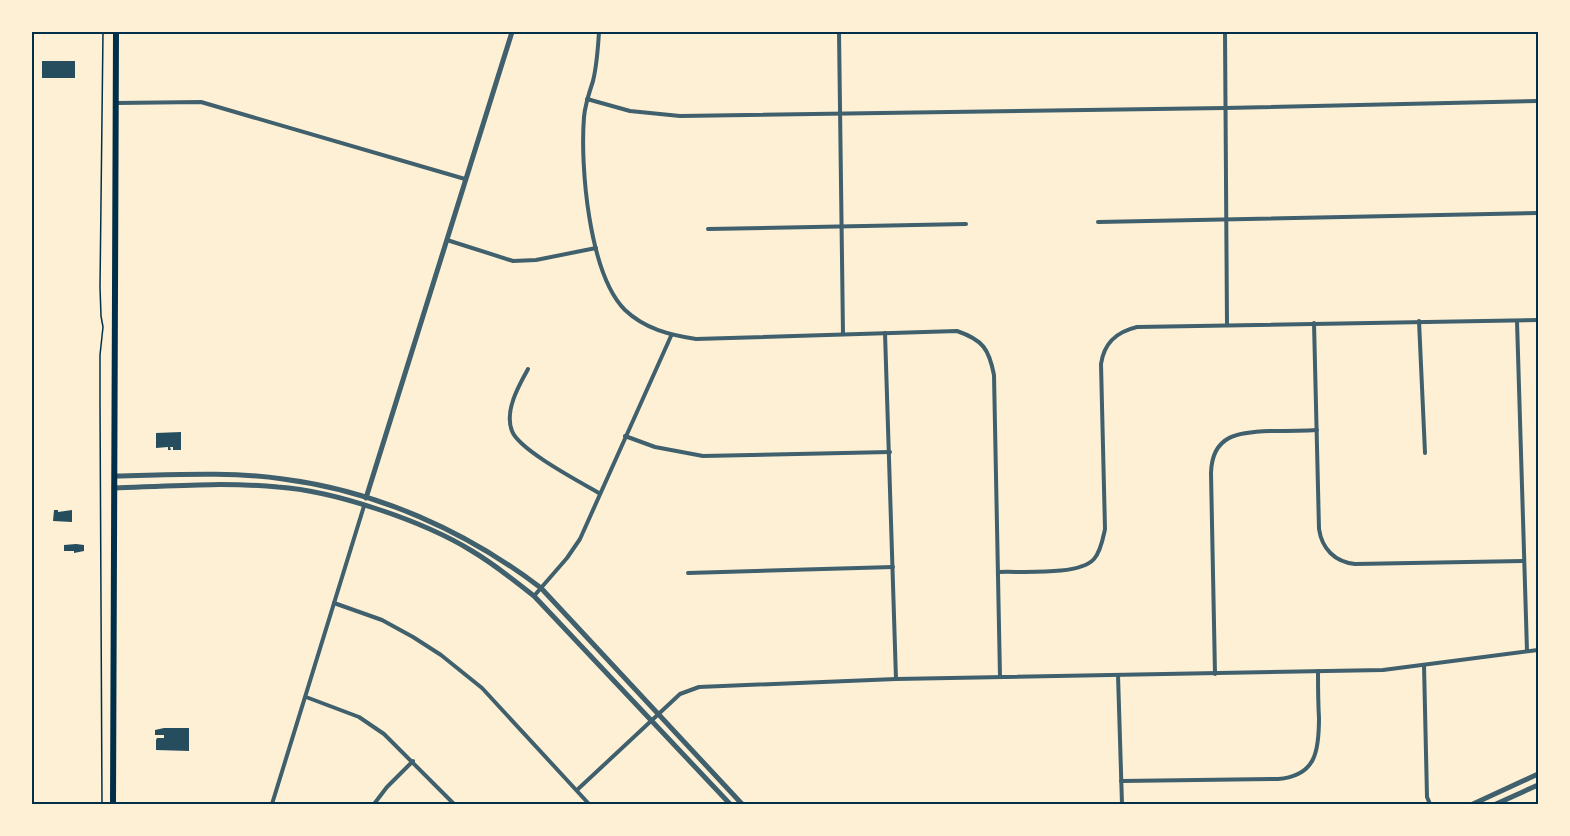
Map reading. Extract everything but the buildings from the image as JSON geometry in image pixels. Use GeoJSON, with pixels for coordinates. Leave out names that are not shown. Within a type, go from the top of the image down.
{"type":"FeatureCollection","features":[{"type":"Feature","properties":{"kind":"main road"},"geometry":{"type":"LineString","coordinates":[[113,804],[116,32]]}},
{"type":"Feature","properties":{"kind":"street"},"geometry":{"type":"LineString","coordinates":[[272,804],[512,32]]}},
{"type":"Feature","properties":{"kind":"street"},"geometry":{"type":"LineString","coordinates":[[599,32],[598,52],[584,116],[584,165],[596,248],[602,273],[625,310],[649,327],[671,336],[696,339],[957,331],[975,337],[991,356],[994,375],[1000,677]]}},
{"type":"Feature","properties":{"kind":"street"},"geometry":{"type":"LineString","coordinates":[[838,32],[843,334]]}},
{"type":"Feature","properties":{"kind":"street"},"geometry":{"type":"LineString","coordinates":[[1225,32],[1227,325]]}},
{"type":"Feature","properties":{"kind":"street"},"geometry":{"type":"LineString","coordinates":[[587,99],[630,111],[680,116],[1539,101]]}},
{"type":"Feature","properties":{"kind":"street"},"geometry":{"type":"LineString","coordinates":[[116,103],[201,102],[465,179]]}},
{"type":"Feature","properties":{"kind":"street"},"geometry":{"type":"LineString","coordinates":[[1098,222],[1539,213]]}},
{"type":"Feature","properties":{"kind":"street"},"geometry":{"type":"LineString","coordinates":[[708,229],[966,224]]}},
{"type":"Feature","properties":{"kind":"street"},"geometry":{"type":"LineString","coordinates":[[447,240],[513,261],[536,260],[596,248]]}},
{"type":"Feature","properties":{"kind":"street"},"geometry":{"type":"LineString","coordinates":[[998,572],[1076,570],[1094,560],[1098,553],[1105,529],[1101,364],[1107,346],[1120,332],[1137,327],[1539,320]]}},
{"type":"Feature","properties":{"kind":"street"},"geometry":{"type":"LineString","coordinates":[[1419,321],[1425,453]]}},
{"type":"Feature","properties":{"kind":"street"},"geometry":{"type":"LineString","coordinates":[[1517,321],[1527,651]]}},
{"type":"Feature","properties":{"kind":"street"},"geometry":{"type":"LineString","coordinates":[[1314,323],[1319,530],[1323,543],[1330,552],[1347,563],[1355,564],[1523,561]]}},
{"type":"Feature","properties":{"kind":"street"},"geometry":{"type":"LineString","coordinates":[[885,333],[896,679]]}},
{"type":"Feature","properties":{"kind":"street"},"geometry":{"type":"LineString","coordinates":[[534,596],[567,558],[580,539],[671,336]]}},
{"type":"Feature","properties":{"kind":"street"},"geometry":{"type":"LineString","coordinates":[[528,369],[520,383],[510,416],[511,429],[517,440],[599,494]]}},
{"type":"Feature","properties":{"kind":"street"},"geometry":{"type":"LineString","coordinates":[[1215,674],[1211,473],[1214,453],[1227,439],[1244,432],[1317,430]]}},
{"type":"Feature","properties":{"kind":"street"},"geometry":{"type":"LineString","coordinates":[[625,436],[655,447],[703,456],[890,452]]}},
{"type":"Feature","properties":{"kind":"street"},"geometry":{"type":"LineString","coordinates":[[115,476],[234,475],[281,478],[328,486],[366,497],[422,518],[474,542],[511,565],[541,588],[742,804]]}},
{"type":"Feature","properties":{"kind":"street"},"geometry":{"type":"LineString","coordinates":[[114,488],[233,485],[280,487],[326,495],[364,506],[419,525],[470,549],[534,596],[730,804]]}},
{"type":"Feature","properties":{"kind":"street"},"geometry":{"type":"LineString","coordinates":[[688,573],[893,567]]}},
{"type":"Feature","properties":{"kind":"street"},"geometry":{"type":"LineString","coordinates":[[334,603],[382,620],[441,655],[482,688],[590,804]]}},
{"type":"Feature","properties":{"kind":"street"},"geometry":{"type":"LineString","coordinates":[[577,790],[680,694],[699,687],[896,679],[1383,670],[1539,650]]}},
{"type":"Feature","properties":{"kind":"street"},"geometry":{"type":"LineString","coordinates":[[1424,665],[1427,797],[1430,804]]}},
{"type":"Feature","properties":{"kind":"street"},"geometry":{"type":"LineString","coordinates":[[1121,781],[1278,779],[1301,773],[1312,761],[1319,741],[1318,671]]}},
{"type":"Feature","properties":{"kind":"street"},"geometry":{"type":"LineString","coordinates":[[1118,675],[1122,804]]}},
{"type":"Feature","properties":{"kind":"street"},"geometry":{"type":"LineString","coordinates":[[306,697],[359,717],[384,734],[454,804]]}},
{"type":"Feature","properties":{"kind":"street"},"geometry":{"type":"LineString","coordinates":[[374,804],[413,761]]}},
{"type":"Feature","properties":{"kind":"street"},"geometry":{"type":"LineString","coordinates":[[1473,804],[1539,774]]}},
{"type":"Feature","properties":{"kind":"street"},"geometry":{"type":"LineString","coordinates":[[1497,804],[1539,785]]}},
{"type":"Feature","properties":{"kind":"path"},"geometry":{"type":"LineString","coordinates":[[102,804],[100,355],[104,327],[101,316],[100,287],[103,32]]}}]}
